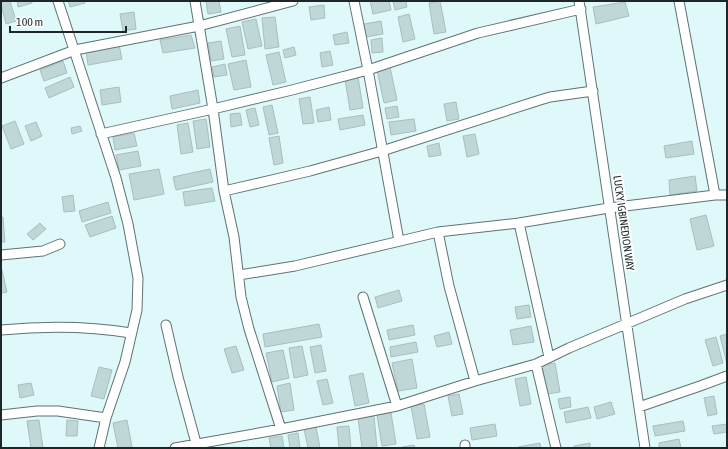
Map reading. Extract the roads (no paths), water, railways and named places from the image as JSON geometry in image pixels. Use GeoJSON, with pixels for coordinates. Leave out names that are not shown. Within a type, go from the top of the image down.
{"type":"FeatureCollection","features":[{"type":"Feature","properties":{"kind":"street"},"geometry":{"type":"LineString","coordinates":[[58,1],[116,178],[128,224],[138,278],[137,310],[132,333],[125,362],[106,418],[99,448]]}},
{"type":"Feature","properties":{"kind":"street"},"geometry":{"type":"LineString","coordinates":[[195,1],[213,109],[224,190],[234,237],[241,297],[249,329],[281,430]]}},
{"type":"Feature","properties":{"kind":"street"},"geometry":{"type":"LineString","coordinates":[[1,78],[75,50],[199,26],[294,1]]}},
{"type":"Feature","properties":{"kind":"street"},"geometry":{"type":"LineString","coordinates":[[354,1],[399,241]]}},
{"type":"Feature","properties":{"kind":"street"},"geometry":{"type":"LineString","coordinates":[[679,1],[714,195]]}},
{"type":"Feature","properties":{"kind":"street"},"geometry":{"type":"LineString","coordinates":[[101,134],[213,109],[368,70],[478,33],[580,5]]}},
{"type":"Feature","properties":{"kind":"street","name":"LUCKY IGBINEDION WAY"},"geometry":{"type":"LineString","coordinates":[[580,5],[644,448]]}},
{"type":"Feature","properties":{"kind":"street"},"geometry":{"type":"LineString","coordinates":[[224,190],[310,171],[382,151],[550,97],[593,91]]}},
{"type":"Feature","properties":{"kind":"street"},"geometry":{"type":"LineString","coordinates":[[239,275],[295,266],[438,232],[519,223],[609,208],[714,195],[727,195]]}},
{"type":"Feature","properties":{"kind":"street"},"geometry":{"type":"LineString","coordinates":[[519,223],[549,357]]}},
{"type":"Feature","properties":{"kind":"street"},"geometry":{"type":"LineString","coordinates":[[438,232],[449,286],[475,381]]}},
{"type":"Feature","properties":{"kind":"street"},"geometry":{"type":"LineString","coordinates":[[1,255],[43,251],[60,244]]}},
{"type":"Feature","properties":{"kind":"street"},"geometry":{"type":"LineString","coordinates":[[175,448],[281,430],[397,406],[475,381],[536,364],[549,357],[685,299],[727,285]]}},
{"type":"Feature","properties":{"kind":"street"},"geometry":{"type":"LineString","coordinates":[[363,297],[397,406]]}},
{"type":"Feature","properties":{"kind":"street"},"geometry":{"type":"LineString","coordinates":[[166,325],[180,384],[203,444]]}},
{"type":"Feature","properties":{"kind":"street"},"geometry":{"type":"LineString","coordinates":[[1,330],[82,327],[132,333]]}},
{"type":"Feature","properties":{"kind":"street"},"geometry":{"type":"LineString","coordinates":[[536,364],[556,448]]}},
{"type":"Feature","properties":{"kind":"street"},"geometry":{"type":"LineString","coordinates":[[639,407],[727,376]]}},
{"type":"Feature","properties":{"kind":"street"},"geometry":{"type":"LineString","coordinates":[[1,415],[37,411],[58,411],[106,418]]}}]}
